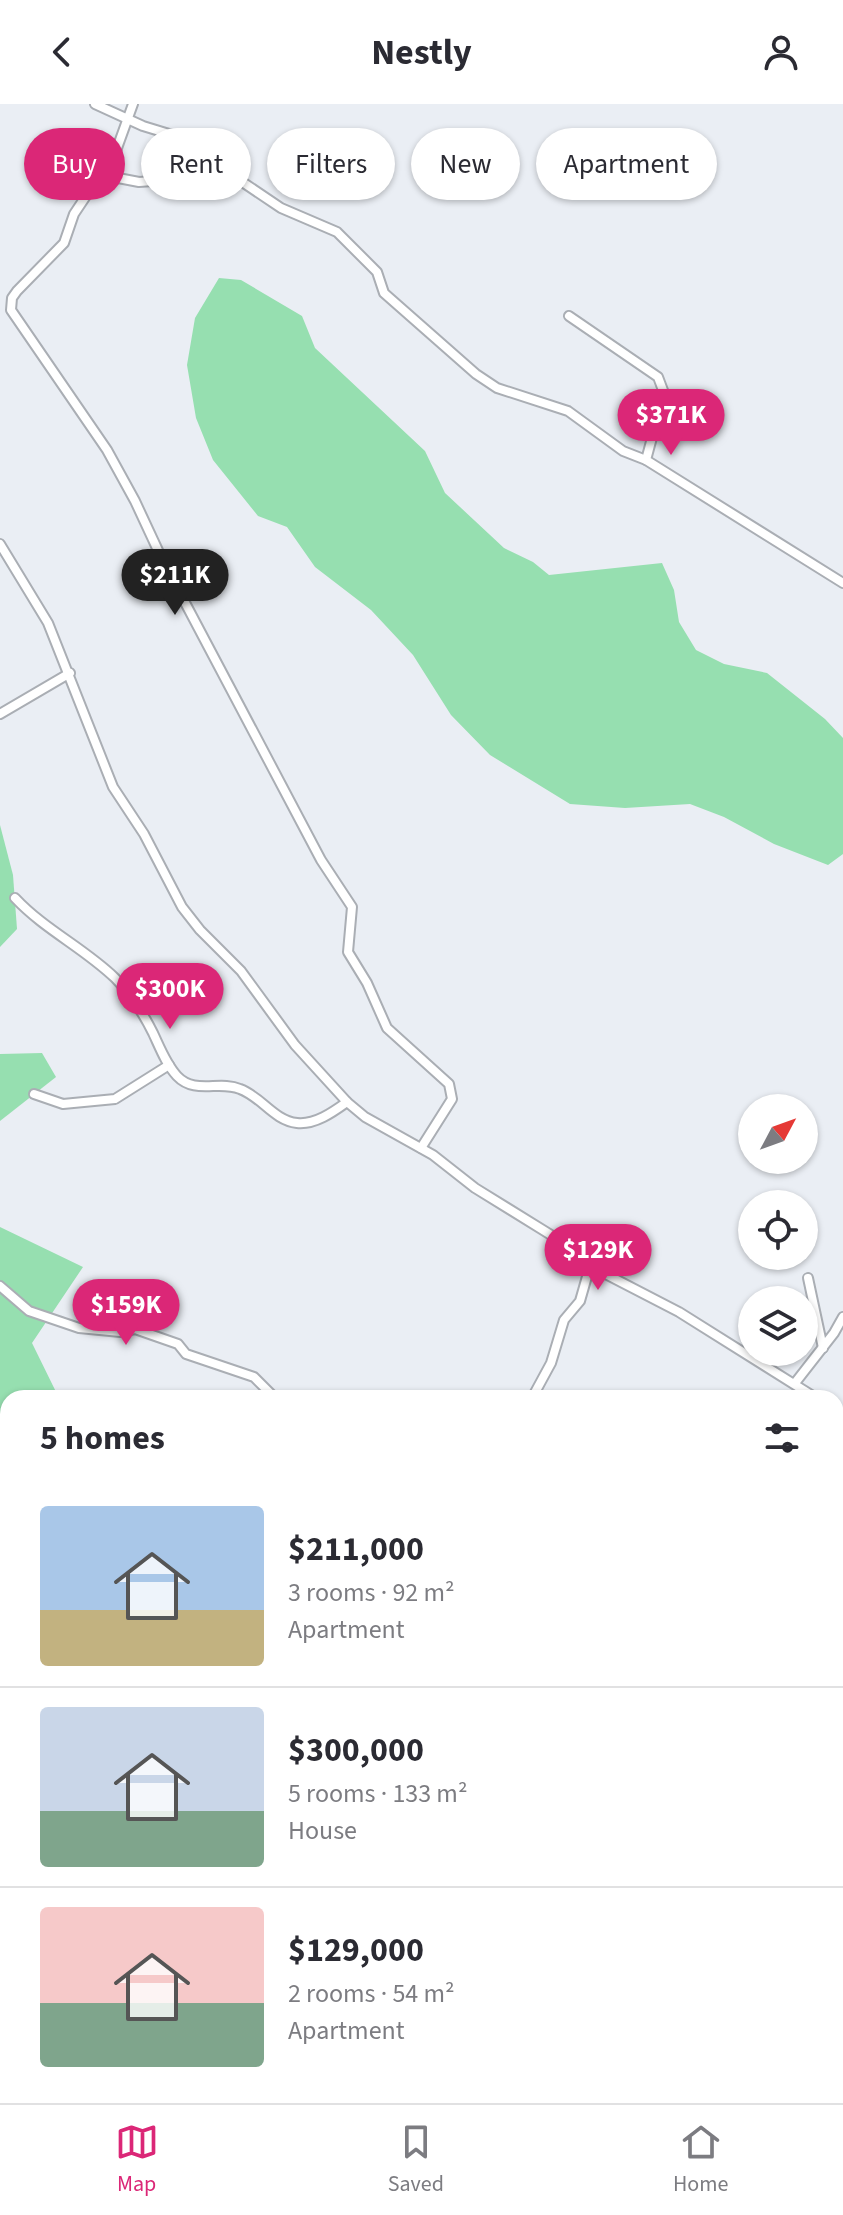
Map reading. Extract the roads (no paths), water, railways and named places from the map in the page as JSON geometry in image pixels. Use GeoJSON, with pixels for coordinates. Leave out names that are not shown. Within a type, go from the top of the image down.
{"type":"FeatureCollection","features":[{"type":"Feature","properties":{"kind":"street"},"geometry":{"type":"LineString","coordinates":[[95,104],[150,128]]}},
{"type":"Feature","properties":{"kind":"street"},"geometry":{"type":"LineString","coordinates":[[123,128],[133,104]]}},
{"type":"Feature","properties":{"kind":"street"},"geometry":{"type":"LineString","coordinates":[[251,190],[281,208],[337,232],[377,272],[384,293],[497,388],[568,411],[623,451],[646,460],[843,583]]}},
{"type":"Feature","properties":{"kind":"street"},"geometry":{"type":"LineString","coordinates":[[84,200],[74,214],[64,243],[17,291],[12,298],[11,310],[114,463],[321,860],[352,907],[348,952],[367,983],[387,1028],[449,1084],[452,1099],[421,1148]]}},
{"type":"Feature","properties":{"kind":"street"},"geometry":{"type":"LineString","coordinates":[[569,316],[658,377],[664,393],[646,460]]}},
{"type":"Feature","properties":{"kind":"street"},"geometry":{"type":"LineString","coordinates":[[0,544],[48,623],[113,787],[144,834],[182,907],[241,971],[295,1045],[347,1102],[365,1117],[421,1148],[475,1188],[561,1242],[590,1266],[679,1312],[805,1390]]}},
{"type":"Feature","properties":{"kind":"street"},"geometry":{"type":"LineString","coordinates":[[0,714],[70,673]]}},
{"type":"Feature","properties":{"kind":"street"},"geometry":{"type":"LineString","coordinates":[[15,898],[37,922],[93,958],[118,981],[140,1008],[169,1065],[178,1077],[194,1087],[222,1085],[240,1088],[284,1120],[301,1124],[318,1119],[347,1102]]}},
{"type":"Feature","properties":{"kind":"street"},"geometry":{"type":"LineString","coordinates":[[34,1094],[63,1104],[115,1099],[169,1065]]}},
{"type":"Feature","properties":{"kind":"street"},"geometry":{"type":"LineString","coordinates":[[536,1390],[551,1363],[564,1320],[580,1301],[590,1266]]}},
{"type":"Feature","properties":{"kind":"street"},"geometry":{"type":"LineString","coordinates":[[808,1278],[823,1348]]}},
{"type":"Feature","properties":{"kind":"street"},"geometry":{"type":"LineString","coordinates":[[0,1286],[29,1311],[79,1328],[120,1332],[135,1329],[178,1344],[186,1354],[254,1377],[267,1390]]}},
{"type":"Feature","properties":{"kind":"street"},"geometry":{"type":"LineString","coordinates":[[795,1383],[843,1317]]}}]}
